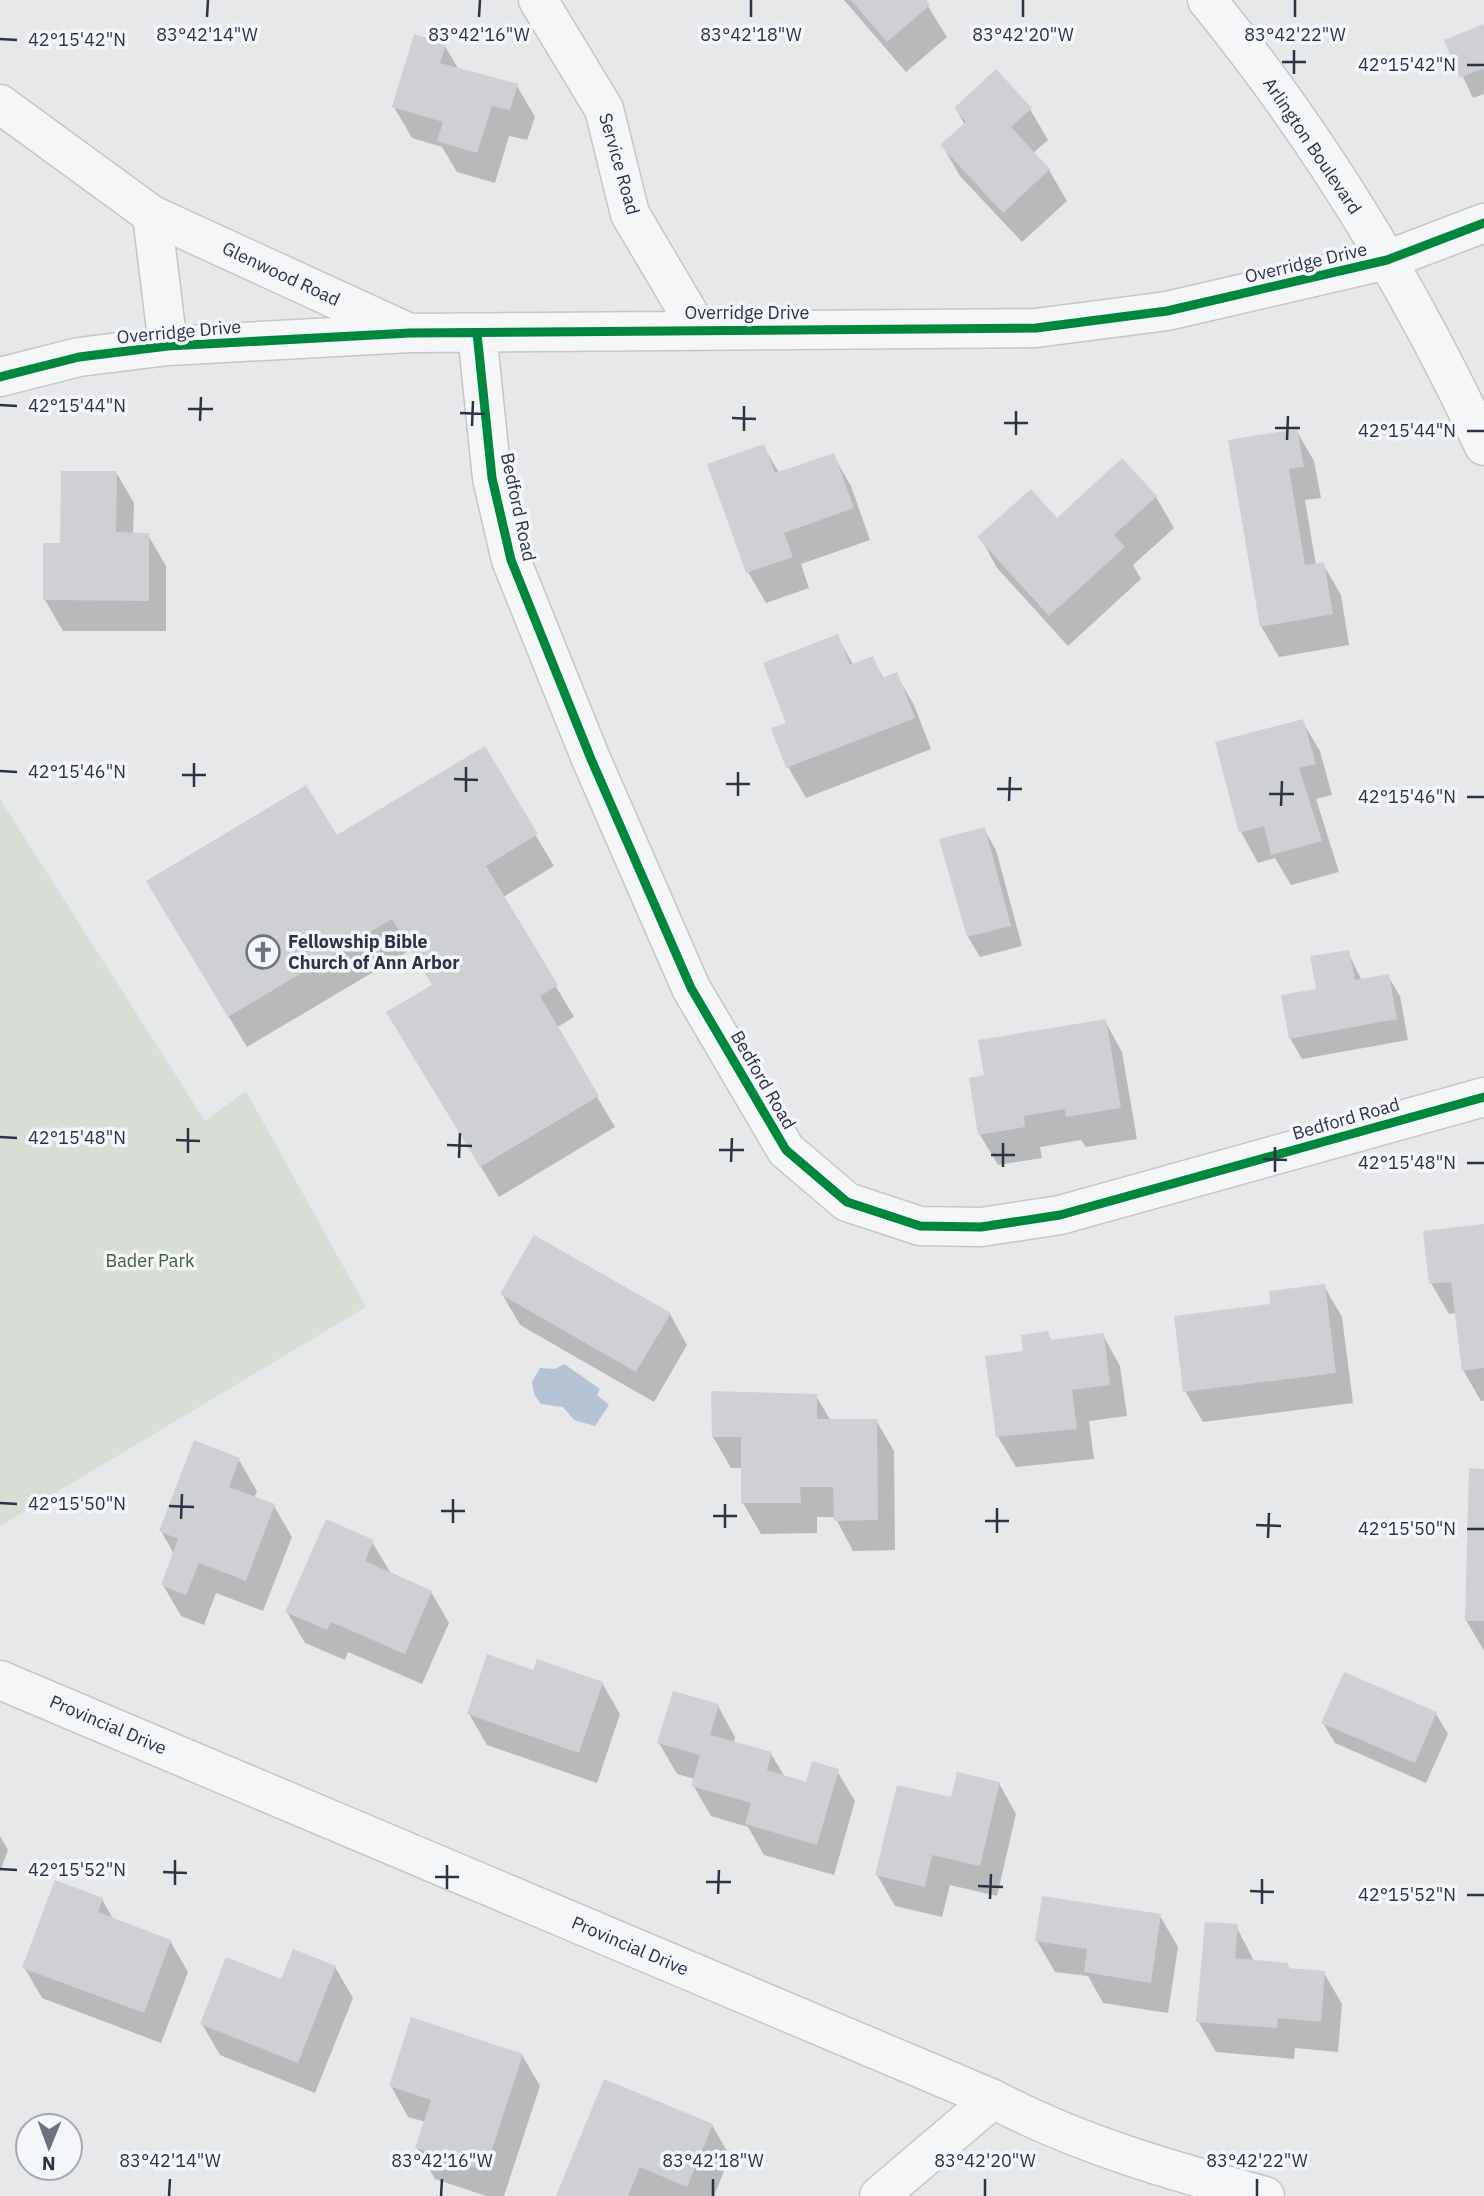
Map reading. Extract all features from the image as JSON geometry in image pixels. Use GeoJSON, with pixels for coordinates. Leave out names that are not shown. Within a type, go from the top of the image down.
{"type":"FeatureCollection","features":[{"type":"Feature","properties":{"kind":"street","name":"Service Road"},"geometry":{"type":"LineString","coordinates":[[538,0],[604,109],[630,214],[698,329]]}},
{"type":"Feature","properties":{"kind":"street","name":"Arlington Boulevard"},"geometry":{"type":"LineString","coordinates":[[1207,0],[1303,126],[1387,260],[1446,365],[1484,446]]}},
{"type":"Feature","properties":{"kind":"street","name":"Glenwood Road"},"geometry":{"type":"LineString","coordinates":[[0,104],[152,215],[410,333]]}},
{"type":"Feature","properties":{"kind":"street"},"geometry":{"type":"LineString","coordinates":[[152,215],[167,346]]}},
{"type":"Feature","properties":{"kind":"street","name":"Overridge Drive"},"geometry":{"type":"LineString","coordinates":[[0,377],[79,357],[167,346],[410,333],[1036,328],[1167,311],[1387,260],[1484,223]]}},
{"type":"Feature","properties":{"kind":"street","name":"Bedford Road"},"geometry":{"type":"LineString","coordinates":[[477,332],[492,478],[511,560],[591,760],[691,988],[786,1150],[847,1202],[920,1226],[981,1227],[1060,1215],[1484,1097]]}},
{"type":"Feature","properties":{"kind":"street","name":"Provincial Drive"},"geometry":{"type":"LineString","coordinates":[[0,1680],[993,2099],[1035,2122],[1166,2169],[1265,2196]]}},
{"type":"Feature","properties":{"kind":"street"},"geometry":{"type":"LineString","coordinates":[[879,2196],[993,2099]]}},
{"type":"Feature","properties":{"kind":"green space","name":"Bader Park"},"geometry":{"type":"Polygon","coordinates":[[[0,799],[205,1121],[246,1091],[366,1307],[0,1526],[0,799]]]}},
{"type":"Feature","properties":{"kind":"water"},"geometry":{"type":"Polygon","coordinates":[[[564,1364],[600,1389],[597,1395],[609,1405],[595,1426],[574,1420],[563,1407],[541,1404],[534,1394],[532,1382],[540,1368],[555,1369],[564,1364]]]}},
{"type":"Feature","properties":{"kind":"building"},"geometry":{"type":"Polygon","coordinates":[[[851,0],[926,0],[930,5],[887,42],[851,0]]]}},
{"type":"Feature","properties":{"kind":"building"},"geometry":{"type":"Polygon","coordinates":[[[1484,24],[1484,68],[1460,78],[1444,40],[1484,24]]]}},
{"type":"Feature","properties":{"kind":"building"},"geometry":{"type":"Polygon","coordinates":[[[414,34],[446,44],[440,63],[518,84],[510,110],[492,106],[477,153],[437,141],[443,122],[392,107],[414,34]]]}},
{"type":"Feature","properties":{"kind":"building"},"geometry":{"type":"Polygon","coordinates":[[[996,69],[1032,108],[1011,127],[1050,169],[1003,213],[940,145],[966,122],[954,108],[996,69]]]}},
{"type":"Feature","properties":{"kind":"building"},"geometry":{"type":"Polygon","coordinates":[[[1297,429],[1304,467],[1289,469],[1305,565],[1324,562],[1333,614],[1260,627],[1228,440],[1297,429]]]}},
{"type":"Feature","properties":{"kind":"building"},"geometry":{"type":"Polygon","coordinates":[[[764,444],[775,473],[834,453],[854,508],[784,533],[793,557],[746,573],[707,464],[764,444]]]}},
{"type":"Feature","properties":{"kind":"building"},"geometry":{"type":"Polygon","coordinates":[[[1122,458],[1157,496],[1114,535],[1125,547],[1049,616],[977,537],[1031,489],[1057,518],[1122,458]]]}},
{"type":"Feature","properties":{"kind":"building"},"geometry":{"type":"Polygon","coordinates":[[[61,471],[117,471],[116,532],[149,533],[149,601],[43,600],[43,543],[60,543],[61,471]]]}},
{"type":"Feature","properties":{"kind":"building"},"geometry":{"type":"Polygon","coordinates":[[[838,634],[850,665],[873,656],[882,678],[897,672],[915,718],[786,768],[771,728],[786,723],[763,663],[838,634]]]}},
{"type":"Feature","properties":{"kind":"building"},"geometry":{"type":"Polygon","coordinates":[[[1303,719],[1316,764],[1299,768],[1322,841],[1271,855],[1264,826],[1239,833],[1215,742],[1303,719]]]}},
{"type":"Feature","properties":{"kind":"building","name":"Fellowship Bible Church of Ann Arbor"},"geometry":{"type":"Polygon","coordinates":[[[485,746],[538,834],[486,866],[558,985],[540,996],[599,1096],[480,1167],[386,1012],[432,985],[392,919],[228,1017],[146,881],[306,785],[337,835],[485,746]]]}},
{"type":"Feature","properties":{"kind":"building"},"geometry":{"type":"Polygon","coordinates":[[[985,827],[1011,926],[967,937],[939,839],[985,827]]]}},
{"type":"Feature","properties":{"kind":"building"},"geometry":{"type":"Polygon","coordinates":[[[1349,950],[1355,980],[1389,974],[1397,1019],[1289,1039],[1281,995],[1316,989],[1310,956],[1349,950]]]}},
{"type":"Feature","properties":{"kind":"building"},"geometry":{"type":"Polygon","coordinates":[[[1106,1019],[1121,1108],[1066,1117],[1065,1109],[1024,1116],[1025,1127],[978,1135],[969,1078],[984,1075],[978,1040],[1106,1019]]]}},
{"type":"Feature","properties":{"kind":"building"},"geometry":{"type":"Polygon","coordinates":[[[1484,1224],[1484,1368],[1462,1371],[1451,1282],[1429,1284],[1423,1231],[1484,1224]]]}},
{"type":"Feature","properties":{"kind":"building"},"geometry":{"type":"Polygon","coordinates":[[[534,1235],[671,1313],[636,1372],[500,1294],[534,1235]]]}},
{"type":"Feature","properties":{"kind":"building"},"geometry":{"type":"Polygon","coordinates":[[[1325,1284],[1336,1373],[1183,1392],[1174,1316],[1270,1304],[1269,1291],[1325,1284]]]}},
{"type":"Feature","properties":{"kind":"building"},"geometry":{"type":"Polygon","coordinates":[[[1048,1331],[1050,1340],[1104,1333],[1110,1385],[1072,1390],[1077,1429],[996,1437],[985,1356],[1023,1351],[1021,1335],[1048,1331]]]}},
{"type":"Feature","properties":{"kind":"building"},"geometry":{"type":"Polygon","coordinates":[[[711,1391],[817,1394],[817,1419],[877,1419],[878,1520],[834,1521],[833,1487],[800,1487],[801,1503],[741,1503],[741,1437],[712,1437],[711,1391]]]}},
{"type":"Feature","properties":{"kind":"building"},"geometry":{"type":"Polygon","coordinates":[[[194,1440],[240,1458],[229,1487],[275,1504],[246,1581],[199,1563],[186,1595],[161,1585],[178,1539],[159,1531],[194,1440]]]}},
{"type":"Feature","properties":{"kind":"building"},"geometry":{"type":"Polygon","coordinates":[[[1469,1468],[1484,1469],[1484,1621],[1465,1621],[1469,1468]]]}},
{"type":"Feature","properties":{"kind":"building"},"geometry":{"type":"Polygon","coordinates":[[[326,1519],[374,1540],[365,1561],[432,1591],[405,1654],[331,1622],[327,1630],[285,1612],[326,1519]]]}},
{"type":"Feature","properties":{"kind":"building"},"geometry":{"type":"Polygon","coordinates":[[[487,1654],[533,1670],[537,1659],[603,1682],[579,1753],[467,1714],[487,1654]]]}},
{"type":"Feature","properties":{"kind":"building"},"geometry":{"type":"Polygon","coordinates":[[[1344,1672],[1437,1712],[1415,1763],[1321,1723],[1344,1672]]]}},
{"type":"Feature","properties":{"kind":"building"},"geometry":{"type":"Polygon","coordinates":[[[673,1691],[719,1704],[710,1735],[772,1752],[767,1770],[806,1782],[812,1761],[839,1769],[817,1845],[745,1824],[751,1803],[691,1786],[700,1755],[657,1743],[673,1691]]]}},
{"type":"Feature","properties":{"kind":"building"},"geometry":{"type":"Polygon","coordinates":[[[957,1772],[1000,1782],[980,1866],[932,1855],[925,1887],[875,1875],[897,1785],[951,1797],[957,1772]]]}},
{"type":"Feature","properties":{"kind":"building"},"geometry":{"type":"Polygon","coordinates":[[[55,1880],[103,1898],[98,1912],[171,1940],[144,2013],[22,1968],[55,1880]]]}},
{"type":"Feature","properties":{"kind":"building"},"geometry":{"type":"Polygon","coordinates":[[[1042,1896],[1161,1914],[1151,1983],[1084,1972],[1087,1949],[1035,1941],[1042,1896]]]}},
{"type":"Feature","properties":{"kind":"building"},"geometry":{"type":"Polygon","coordinates":[[[1205,1922],[1238,1924],[1235,1958],[1288,1963],[1288,1968],[1325,1971],[1321,2022],[1278,2018],[1277,2028],[1196,2022],[1205,1922]]]}},
{"type":"Feature","properties":{"kind":"building"},"geometry":{"type":"Polygon","coordinates":[[[293,1949],[336,1966],[298,2063],[200,2024],[226,1957],[281,1979],[293,1949]]]}},
{"type":"Feature","properties":{"kind":"building"},"geometry":{"type":"Polygon","coordinates":[[[411,2017],[523,2054],[485,2171],[415,2148],[431,2100],[389,2086],[411,2017]]]}},
{"type":"Feature","properties":{"kind":"building"},"geometry":{"type":"Polygon","coordinates":[[[604,2079],[713,2124],[687,2187],[640,2167],[628,2196],[556,2196],[604,2079]]]}},
{"type":"Feature","properties":{"kind":"cycle path"},"geometry":{"type":"LineString","coordinates":[[0,377],[79,357],[168,346],[410,333],[1036,328],[1167,311],[1387,260],[1484,223]]}},
{"type":"Feature","properties":{"kind":"cycle path"},"geometry":{"type":"LineString","coordinates":[[477,333],[492,478],[511,560],[591,759],[691,988],[786,1150],[847,1202],[920,1226],[981,1227],[1060,1215],[1484,1097]]}},
{"type":"Feature","properties":{"kind":"place","name":"Fellowship Bible Church of Ann Arbor"},"geometry":{"type":"Point","coordinates":[263,952]}}]}
